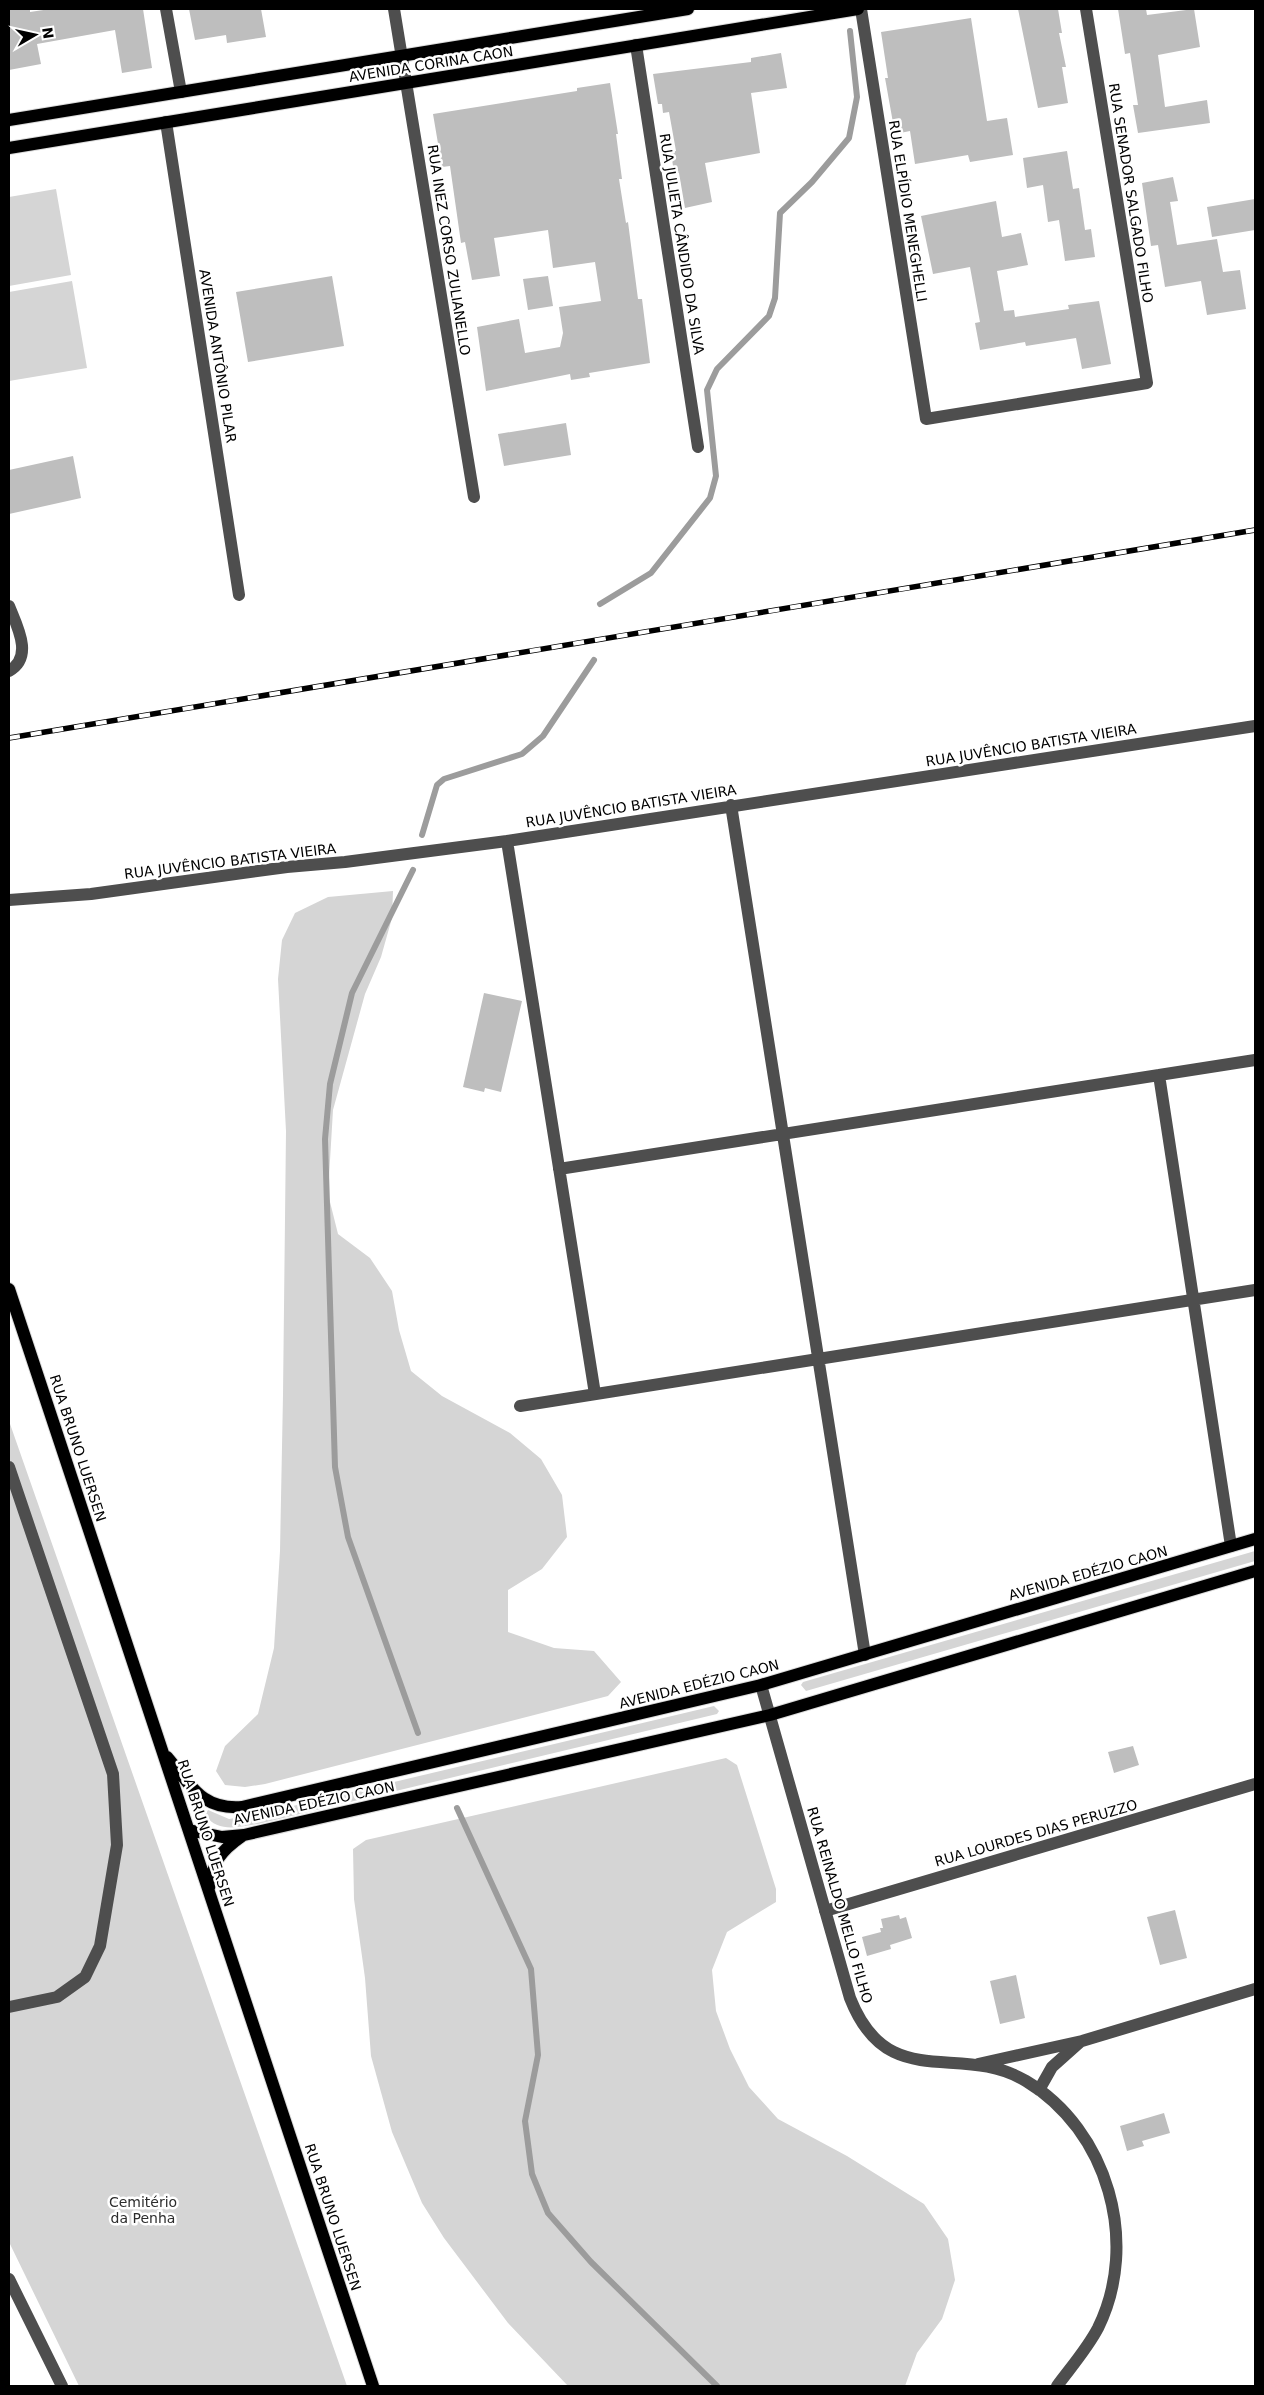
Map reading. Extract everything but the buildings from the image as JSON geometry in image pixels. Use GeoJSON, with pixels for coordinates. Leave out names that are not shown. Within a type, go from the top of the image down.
{"type":"FeatureCollection","features":[{"type":"Feature","properties":{"kind":"main road","name":"AVENIDA CORINA CAON"},"geometry":{"type":"LineString","coordinates":[[9,120],[402,56],[630,13],[688,9]]}},
{"type":"Feature","properties":{"kind":"main road","name":"AVENIDA CORINA CAON"},"geometry":{"type":"LineString","coordinates":[[9,148],[859,9]]}},
{"type":"Feature","properties":{"kind":"main road","name":"RUA BRUNO LUERSEN"},"geometry":{"type":"LineString","coordinates":[[9,1289],[373,2386]]}},
{"type":"Feature","properties":{"kind":"main road","name":"AVENIDA EDÉZIO CAON"},"geometry":{"type":"LineString","coordinates":[[163,1752],[204,1800],[227,1808],[242,1807],[762,1685],[1255,1539]]}},
{"type":"Feature","properties":{"kind":"main road","name":"AVENIDA EDÉZIO CAON"},"geometry":{"type":"LineString","coordinates":[[189,1830],[222,1837],[244,1835],[770,1715],[1255,1571]]}},
{"type":"Feature","properties":{"kind":"main road"},"geometry":{"type":"LineString","coordinates":[[208,1889],[213,1866],[224,1849],[244,1835]]}},
{"type":"Feature","properties":{"kind":"street"},"geometry":{"type":"LineString","coordinates":[[166,9],[181,92]]}},
{"type":"Feature","properties":{"kind":"street","name":"RUA INEZ CORSO ZULIANELLO"},"geometry":{"type":"LineString","coordinates":[[394,9],[474,497]]}},
{"type":"Feature","properties":{"kind":"street","name":"RUA ELPÍDIO MENEGHELLI"},"geometry":{"type":"LineString","coordinates":[[859,9],[926,419],[1147,383]]}},
{"type":"Feature","properties":{"kind":"street","name":"RUA SENADOR SALGADO FILHO"},"geometry":{"type":"LineString","coordinates":[[1086,9],[1147,383]]}},
{"type":"Feature","properties":{"kind":"street","name":"RUA JULIETA CÂNDIDO DA SILVA"},"geometry":{"type":"LineString","coordinates":[[636,45],[698,446]]}},
{"type":"Feature","properties":{"kind":"street","name":"AVENIDA ANTÔNIO PILAR"},"geometry":{"type":"LineString","coordinates":[[166,122],[239,595]]}},
{"type":"Feature","properties":{"kind":"street"},"geometry":{"type":"LineString","coordinates":[[9,606],[23,640],[22,654],[14,668],[9,672]]}},
{"type":"Feature","properties":{"kind":"street","name":"RUA JUVÊNCIO BATISTA VIEIRA"},"geometry":{"type":"LineString","coordinates":[[9,900],[91,894],[287,867],[345,862],[508,841],[731,805],[1255,726]]}},
{"type":"Feature","properties":{"kind":"street"},"geometry":{"type":"LineString","coordinates":[[731,805],[865,1655]]}},
{"type":"Feature","properties":{"kind":"street"},"geometry":{"type":"LineString","coordinates":[[508,841],[596,1394]]}},
{"type":"Feature","properties":{"kind":"street"},"geometry":{"type":"LineString","coordinates":[[559,1169],[1255,1060]]}},
{"type":"Feature","properties":{"kind":"street"},"geometry":{"type":"LineString","coordinates":[[1159,1075],[1232,1546]]}},
{"type":"Feature","properties":{"kind":"street"},"geometry":{"type":"LineString","coordinates":[[520,1406],[1255,1290]]}},
{"type":"Feature","properties":{"kind":"street"},"geometry":{"type":"LineString","coordinates":[[9,1467],[113,1774],[117,1844],[100,1946],[85,1977],[57,1997],[9,2008]]}},
{"type":"Feature","properties":{"kind":"street","name":"RUA REINALDO MELLO FILHO"},"geometry":{"type":"LineString","coordinates":[[762,1685],[850,1998],[859,2020],[871,2036],[886,2049],[908,2058],[1002,2071],[1025,2080],[1066,2113],[1088,2143],[1104,2174],[1113,2205],[1118,2240],[1115,2269],[1099,2327],[1084,2352],[1056,2386]]}},
{"type":"Feature","properties":{"kind":"street","name":"RUA LOURDES DIAS PERUZZO"},"geometry":{"type":"LineString","coordinates":[[825,1911],[1255,1784]]}},
{"type":"Feature","properties":{"kind":"street"},"geometry":{"type":"LineString","coordinates":[[970,2066],[1082,2041],[1255,1989]]}},
{"type":"Feature","properties":{"kind":"street"},"geometry":{"type":"LineString","coordinates":[[1039,2090],[1052,2067],[1082,2041]]}},
{"type":"Feature","properties":{"kind":"street"},"geometry":{"type":"LineString","coordinates":[[9,2279],[62,2386]]}},
{"type":"Feature","properties":{"kind":"green space"},"geometry":{"type":"Polygon","coordinates":[[[56,189],[71,275],[9,286],[9,197],[56,189]]]}},
{"type":"Feature","properties":{"kind":"green space"},"geometry":{"type":"Polygon","coordinates":[[[72,281],[87,368],[9,381],[9,292],[72,281]]]}},
{"type":"Feature","properties":{"kind":"green space"},"geometry":{"type":"Polygon","coordinates":[[[393,891],[392,918],[381,957],[365,994],[333,1110],[328,1194],[338,1234],[370,1258],[392,1291],[399,1330],[411,1371],[442,1396],[510,1433],[541,1459],[562,1495],[567,1537],[542,1569],[508,1590],[508,1632],[554,1648],[594,1651],[621,1682],[608,1696],[265,1784],[245,1787],[225,1785],[216,1771],[225,1746],[258,1714],[274,1648],[280,1551],[286,1131],[278,979],[282,940],[295,913],[328,897],[393,891]]]}},
{"type":"Feature","properties":{"kind":"green space","name":"Cemitério da Penha"},"geometry":{"type":"Polygon","coordinates":[[[9,1421],[347,2386],[79,2386],[9,2242],[9,1421]]]}},
{"type":"Feature","properties":{"kind":"green space"},"geometry":{"type":"Polygon","coordinates":[[[1255,1551],[1255,1561],[806,1691],[801,1685],[803,1682],[1255,1551]]]}},
{"type":"Feature","properties":{"kind":"green space"},"geometry":{"type":"Polygon","coordinates":[[[714,1706],[719,1711],[717,1714],[258,1824],[222,1827],[210,1821],[205,1815],[208,1810],[229,1819],[255,1815],[714,1706]]]}},
{"type":"Feature","properties":{"kind":"green space"},"geometry":{"type":"Polygon","coordinates":[[[726,1758],[737,1765],[776,1889],[776,1902],[727,1932],[712,1970],[716,2011],[730,2049],[749,2087],[778,2119],[847,2156],[924,2204],[948,2239],[955,2280],[942,2319],[917,2353],[905,2386],[568,2386],[508,2323],[444,2238],[422,2203],[392,2132],[371,2056],[365,1978],[354,1899],[353,1849],[366,1840],[726,1758]]]}},
{"type":"Feature","properties":{"kind":"waterway"},"geometry":{"type":"LineString","coordinates":[[600,604],[651,573],[710,498],[716,476],[707,390],[717,369],[769,316],[775,298],[780,213],[812,182],[849,138],[857,97],[850,31]]}},
{"type":"Feature","properties":{"kind":"waterway"},"geometry":{"type":"LineString","coordinates":[[422,835],[437,785],[444,779],[522,754],[543,736],[594,660]]}},
{"type":"Feature","properties":{"kind":"waterway"},"geometry":{"type":"LineString","coordinates":[[413,870],[352,993],[330,1084],[325,1139],[335,1467],[348,1537],[418,1733]]}},
{"type":"Feature","properties":{"kind":"waterway"},"geometry":{"type":"LineString","coordinates":[[457,1808],[531,1969],[538,2055],[525,2121],[532,2174],[548,2213],[591,2262],[717,2386]]}},
{"type":"Feature","properties":{"kind":"railway"},"geometry":{"type":"LineString","coordinates":[[9,738],[1255,530]]}}]}
